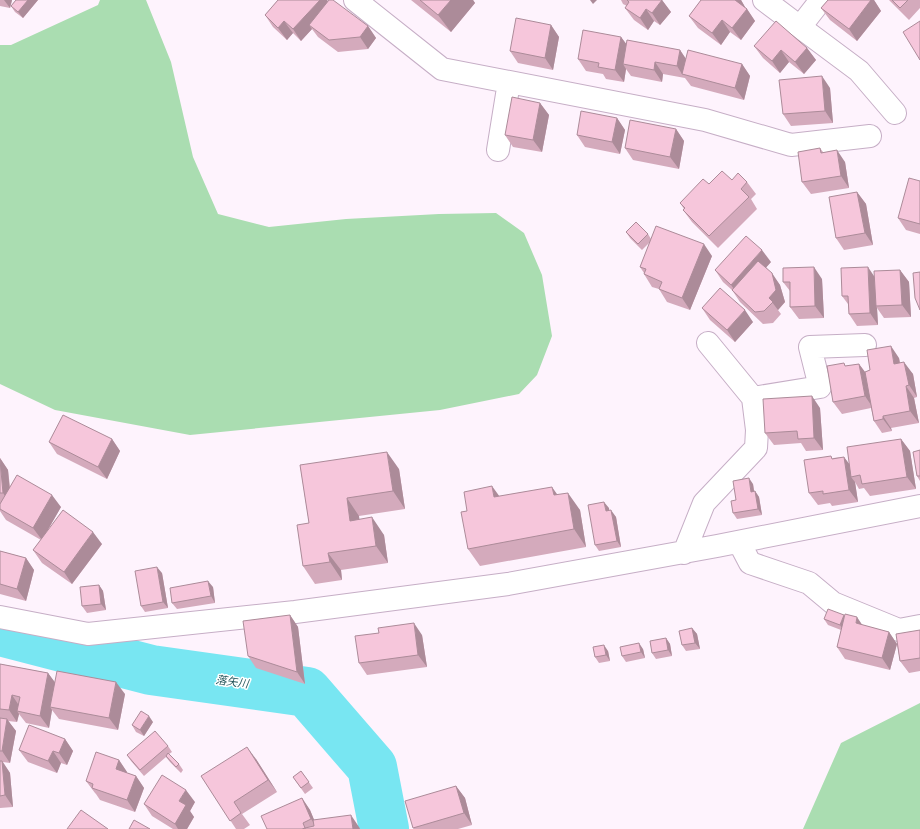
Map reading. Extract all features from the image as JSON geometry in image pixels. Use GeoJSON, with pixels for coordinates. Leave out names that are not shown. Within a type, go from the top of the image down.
{"type":"FeatureCollection","features":[{"type":"Feature","properties":{"kind":"street"},"geometry":{"type":"LineString","coordinates":[[355,0],[442,69],[705,120],[791,145],[870,136]]}},
{"type":"Feature","properties":{"kind":"street"},"geometry":{"type":"LineString","coordinates":[[764,0],[859,71],[895,113]]}},
{"type":"Feature","properties":{"kind":"street"},"geometry":{"type":"LineString","coordinates":[[800,27],[821,0]]}},
{"type":"Feature","properties":{"kind":"street"},"geometry":{"type":"LineString","coordinates":[[498,150],[509,82]]}},
{"type":"Feature","properties":{"kind":"street"},"geometry":{"type":"LineString","coordinates":[[684,553],[704,504],[756,448],[757,430],[753,398],[708,343]]}},
{"type":"Feature","properties":{"kind":"street"},"geometry":{"type":"LineString","coordinates":[[753,398],[820,387],[810,347],[865,345]]}},
{"type":"Feature","properties":{"kind":"street"},"geometry":{"type":"LineString","coordinates":[[0,617],[88,634],[295,612],[508,584],[684,553],[920,506]]}},
{"type":"Feature","properties":{"kind":"street"},"geometry":{"type":"LineString","coordinates":[[739,542],[750,563],[809,583],[833,603],[899,630],[920,626]]}},
{"type":"Feature","properties":{"kind":"green space"},"geometry":{"type":"Polygon","coordinates":[[[100,0],[146,0],[171,62],[193,157],[218,214],[269,227],[346,219],[439,214],[496,213],[524,233],[542,275],[552,336],[537,375],[519,394],[440,410],[190,435],[55,410],[0,384],[0,45],[11,45],[98,5],[100,0]]]}},
{"type":"Feature","properties":{"kind":"green space"},"geometry":{"type":"Polygon","coordinates":[[[920,703],[920,829],[803,829],[841,743],[920,703]]]}},
{"type":"Feature","properties":{"kind":"building"},"geometry":{"type":"Polygon","coordinates":[[[16,0],[28,0],[18,12],[11,6],[16,0]]]}},
{"type":"Feature","properties":{"kind":"building"},"geometry":{"type":"Polygon","coordinates":[[[278,0],[320,0],[293,29],[284,21],[278,28],[265,15],[278,0]]]}},
{"type":"Feature","properties":{"kind":"building"},"geometry":{"type":"Polygon","coordinates":[[[329,0],[333,0],[368,26],[360,37],[329,40],[309,25],[329,0]]]}},
{"type":"Feature","properties":{"kind":"building"},"geometry":{"type":"Polygon","coordinates":[[[420,0],[451,0],[438,15],[420,0]]]}},
{"type":"Feature","properties":{"kind":"building"},"geometry":{"type":"Polygon","coordinates":[[[627,0],[662,0],[652,13],[646,9],[640,18],[625,8],[629,2],[627,0]]]}},
{"type":"Feature","properties":{"kind":"building"},"geometry":{"type":"Polygon","coordinates":[[[701,0],[735,0],[747,9],[732,28],[722,20],[712,33],[689,16],[701,0]]]}},
{"type":"Feature","properties":{"kind":"building"},"geometry":{"type":"Polygon","coordinates":[[[828,0],[871,0],[849,29],[821,8],[828,0]]]}},
{"type":"Feature","properties":{"kind":"building"},"geometry":{"type":"Polygon","coordinates":[[[892,0],[908,0],[900,8],[892,0]]]}},
{"type":"Feature","properties":{"kind":"building"},"geometry":{"type":"Polygon","coordinates":[[[516,18],[551,25],[545,58],[510,51],[516,18]]]}},
{"type":"Feature","properties":{"kind":"building"},"geometry":{"type":"Polygon","coordinates":[[[776,21],[807,48],[795,62],[781,50],[772,61],[754,46],[776,21]]]}},
{"type":"Feature","properties":{"kind":"building"},"geometry":{"type":"Polygon","coordinates":[[[920,21],[920,60],[903,32],[920,21]]]}},
{"type":"Feature","properties":{"kind":"building"},"geometry":{"type":"Polygon","coordinates":[[[583,30],[621,37],[615,70],[598,67],[599,63],[578,59],[583,30]]]}},
{"type":"Feature","properties":{"kind":"building"},"geometry":{"type":"Polygon","coordinates":[[[627,40],[680,50],[677,66],[655,62],[654,70],[623,64],[627,40]]]}},
{"type":"Feature","properties":{"kind":"building"},"geometry":{"type":"Polygon","coordinates":[[[688,50],[742,64],[735,88],[682,74],[688,50]]]}},
{"type":"Feature","properties":{"kind":"building"},"geometry":{"type":"Polygon","coordinates":[[[822,76],[825,111],[783,114],[779,80],[822,76]]]}},
{"type":"Feature","properties":{"kind":"building"},"geometry":{"type":"Polygon","coordinates":[[[512,97],[540,103],[533,140],[505,135],[512,97]]]}},
{"type":"Feature","properties":{"kind":"building"},"geometry":{"type":"Polygon","coordinates":[[[581,111],[617,118],[612,142],[577,135],[581,111]]]}},
{"type":"Feature","properties":{"kind":"building"},"geometry":{"type":"Polygon","coordinates":[[[630,120],[676,129],[670,157],[625,148],[630,120]]]}},
{"type":"Feature","properties":{"kind":"building"},"geometry":{"type":"Polygon","coordinates":[[[820,148],[821,153],[837,150],[841,176],[802,182],[798,152],[820,148]]]}},
{"type":"Feature","properties":{"kind":"building"},"geometry":{"type":"Polygon","coordinates":[[[722,171],[732,180],[738,173],[747,182],[741,189],[749,197],[709,236],[683,210],[685,208],[680,203],[703,179],[709,184],[722,171]]]}},
{"type":"Feature","properties":{"kind":"building"},"geometry":{"type":"Polygon","coordinates":[[[909,178],[920,181],[920,224],[898,218],[909,178]]]}},
{"type":"Feature","properties":{"kind":"building"},"geometry":{"type":"Polygon","coordinates":[[[857,192],[865,233],[836,238],[829,197],[857,192]]]}},
{"type":"Feature","properties":{"kind":"building"},"geometry":{"type":"Polygon","coordinates":[[[636,222],[648,234],[638,244],[626,232],[636,222]]]}},
{"type":"Feature","properties":{"kind":"building"},"geometry":{"type":"Polygon","coordinates":[[[656,226],[704,244],[682,298],[659,289],[662,282],[644,274],[646,269],[640,267],[656,226]]]}},
{"type":"Feature","properties":{"kind":"building"},"geometry":{"type":"Polygon","coordinates":[[[746,236],[762,250],[731,285],[715,270],[746,236]]]}},
{"type":"Feature","properties":{"kind":"building"},"geometry":{"type":"Polygon","coordinates":[[[758,261],[772,273],[776,290],[769,298],[773,302],[764,311],[755,312],[732,290],[758,261]]]}},
{"type":"Feature","properties":{"kind":"building"},"geometry":{"type":"Polygon","coordinates":[[[814,267],[815,306],[790,307],[790,282],[783,282],[783,268],[814,267]]]}},
{"type":"Feature","properties":{"kind":"building"},"geometry":{"type":"Polygon","coordinates":[[[868,267],[870,313],[849,314],[848,296],[842,296],[841,268],[868,267]]]}},
{"type":"Feature","properties":{"kind":"building"},"geometry":{"type":"Polygon","coordinates":[[[900,270],[902,305],[876,306],[874,271],[900,270]]]}},
{"type":"Feature","properties":{"kind":"building"},"geometry":{"type":"Polygon","coordinates":[[[920,272],[920,310],[915,298],[913,273],[920,272]]]}},
{"type":"Feature","properties":{"kind":"building"},"geometry":{"type":"Polygon","coordinates":[[[720,288],[745,310],[727,330],[702,308],[720,288]]]}},
{"type":"Feature","properties":{"kind":"building"},"geometry":{"type":"Polygon","coordinates":[[[891,346],[894,364],[904,362],[909,385],[906,386],[910,411],[883,416],[883,419],[874,421],[865,372],[870,370],[867,350],[891,346]]]}},
{"type":"Feature","properties":{"kind":"building"},"geometry":{"type":"Polygon","coordinates":[[[844,363],[845,366],[859,364],[865,396],[833,402],[827,366],[844,363]]]}},
{"type":"Feature","properties":{"kind":"building"},"geometry":{"type":"Polygon","coordinates":[[[812,396],[814,438],[798,439],[797,431],[765,433],[763,399],[812,396]]]}},
{"type":"Feature","properties":{"kind":"building"},"geometry":{"type":"Polygon","coordinates":[[[63,415],[112,439],[98,467],[49,442],[63,415]]]}},
{"type":"Feature","properties":{"kind":"building"},"geometry":{"type":"Polygon","coordinates":[[[901,439],[907,477],[862,484],[860,475],[851,477],[847,447],[901,439]]]}},
{"type":"Feature","properties":{"kind":"building"},"geometry":{"type":"Polygon","coordinates":[[[920,450],[920,476],[917,476],[913,452],[920,450]]]}},
{"type":"Feature","properties":{"kind":"building"},"geometry":{"type":"Polygon","coordinates":[[[387,452],[393,491],[347,498],[350,521],[372,517],[376,546],[328,553],[330,562],[303,566],[297,525],[309,523],[300,465],[387,452]]]}},
{"type":"Feature","properties":{"kind":"building"},"geometry":{"type":"Polygon","coordinates":[[[831,456],[832,459],[844,457],[849,490],[823,494],[823,491],[809,493],[804,460],[831,456]]]}},
{"type":"Feature","properties":{"kind":"building"},"geometry":{"type":"Polygon","coordinates":[[[0,460],[3,493],[0,493],[0,460]]]}},
{"type":"Feature","properties":{"kind":"building"},"geometry":{"type":"Polygon","coordinates":[[[17,475],[52,495],[33,528],[0,509],[0,504],[17,475]]]}},
{"type":"Feature","properties":{"kind":"building"},"geometry":{"type":"Polygon","coordinates":[[[749,478],[751,492],[755,491],[758,509],[733,513],[731,501],[736,500],[733,481],[749,478]]]}},
{"type":"Feature","properties":{"kind":"building"},"geometry":{"type":"Polygon","coordinates":[[[492,486],[494,497],[552,487],[554,495],[568,493],[574,529],[468,549],[461,512],[467,511],[464,492],[492,486]]]}},
{"type":"Feature","properties":{"kind":"building"},"geometry":{"type":"Polygon","coordinates":[[[604,502],[606,511],[611,510],[617,541],[595,545],[588,505],[604,502]]]}},
{"type":"Feature","properties":{"kind":"building"},"geometry":{"type":"Polygon","coordinates":[[[63,510],[93,532],[64,572],[33,550],[63,510]]]}},
{"type":"Feature","properties":{"kind":"building"},"geometry":{"type":"Polygon","coordinates":[[[0,551],[26,558],[17,589],[0,584],[0,551]]]}},
{"type":"Feature","properties":{"kind":"building"},"geometry":{"type":"Polygon","coordinates":[[[157,567],[163,602],[141,606],[135,571],[157,567]]]}},
{"type":"Feature","properties":{"kind":"building"},"geometry":{"type":"Polygon","coordinates":[[[208,581],[211,596],[172,603],[170,588],[208,581]]]}},
{"type":"Feature","properties":{"kind":"building"},"geometry":{"type":"Polygon","coordinates":[[[99,585],[101,604],[82,606],[80,587],[99,585]]]}},
{"type":"Feature","properties":{"kind":"building"},"geometry":{"type":"Polygon","coordinates":[[[828,609],[844,615],[840,625],[824,619],[828,609]]]}},
{"type":"Feature","properties":{"kind":"building"},"geometry":{"type":"Polygon","coordinates":[[[845,614],[857,617],[856,623],[889,632],[882,658],[837,647],[845,614]]]}},
{"type":"Feature","properties":{"kind":"building"},"geometry":{"type":"Polygon","coordinates":[[[290,615],[297,672],[248,656],[243,621],[290,615]]]}},
{"type":"Feature","properties":{"kind":"building"},"geometry":{"type":"Polygon","coordinates":[[[414,623],[418,655],[359,663],[355,636],[379,633],[378,628],[414,623]]]}},
{"type":"Feature","properties":{"kind":"building"},"geometry":{"type":"Polygon","coordinates":[[[692,628],[695,643],[682,645],[679,631],[692,628]]]}},
{"type":"Feature","properties":{"kind":"building"},"geometry":{"type":"Polygon","coordinates":[[[920,630],[920,658],[900,661],[896,634],[920,630]]]}},
{"type":"Feature","properties":{"kind":"building"},"geometry":{"type":"Polygon","coordinates":[[[666,638],[668,650],[652,653],[650,641],[666,638]]]}},
{"type":"Feature","properties":{"kind":"building"},"geometry":{"type":"Polygon","coordinates":[[[639,643],[641,652],[622,656],[620,647],[639,643]]]}},
{"type":"Feature","properties":{"kind":"building"},"geometry":{"type":"Polygon","coordinates":[[[604,645],[606,655],[595,657],[593,647],[604,645]]]}},
{"type":"Feature","properties":{"kind":"building"},"geometry":{"type":"Polygon","coordinates":[[[0,664],[48,673],[40,716],[17,711],[20,697],[12,695],[9,710],[0,709],[0,664]]]}},
{"type":"Feature","properties":{"kind":"building"},"geometry":{"type":"Polygon","coordinates":[[[57,671],[116,682],[109,718],[50,707],[57,671]]]}},
{"type":"Feature","properties":{"kind":"building"},"geometry":{"type":"Polygon","coordinates":[[[141,711],[149,716],[140,730],[132,725],[141,711]]]}},
{"type":"Feature","properties":{"kind":"building"},"geometry":{"type":"Polygon","coordinates":[[[0,718],[7,719],[2,751],[0,751],[0,718]]]}},
{"type":"Feature","properties":{"kind":"building"},"geometry":{"type":"Polygon","coordinates":[[[29,725],[65,739],[59,753],[53,751],[48,761],[19,750],[29,725]]]}},
{"type":"Feature","properties":{"kind":"building"},"geometry":{"type":"Polygon","coordinates":[[[155,731],[168,746],[140,770],[127,755],[155,731]]]}},
{"type":"Feature","properties":{"kind":"building"},"geometry":{"type":"Polygon","coordinates":[[[247,747],[268,780],[234,802],[241,813],[230,821],[201,776],[247,747]]]}},
{"type":"Feature","properties":{"kind":"building"},"geometry":{"type":"Polygon","coordinates":[[[96,752],[119,760],[116,769],[136,776],[127,800],[92,788],[93,784],[86,781],[96,752]]]}},
{"type":"Feature","properties":{"kind":"building"},"geometry":{"type":"Polygon","coordinates":[[[168,753],[179,764],[176,767],[166,756],[168,753]]]}},
{"type":"Feature","properties":{"kind":"building"},"geometry":{"type":"Polygon","coordinates":[[[0,761],[2,761],[5,795],[0,796],[0,761]]]}},
{"type":"Feature","properties":{"kind":"building"},"geometry":{"type":"Polygon","coordinates":[[[301,771],[309,782],[301,788],[293,777],[301,771]]]}},
{"type":"Feature","properties":{"kind":"building"},"geometry":{"type":"Polygon","coordinates":[[[162,775],[186,790],[179,801],[186,805],[175,824],[144,804],[162,775]]]}},
{"type":"Feature","properties":{"kind":"building"},"geometry":{"type":"Polygon","coordinates":[[[456,786],[464,813],[413,828],[405,801],[456,786]]]}},
{"type":"Feature","properties":{"kind":"building"},"geometry":{"type":"Polygon","coordinates":[[[302,798],[311,819],[303,823],[305,828],[267,829],[261,816],[302,798]]]}},
{"type":"Feature","properties":{"kind":"building"},"geometry":{"type":"Polygon","coordinates":[[[81,810],[108,829],[67,829],[81,810]]]}},
{"type":"Feature","properties":{"kind":"building"},"geometry":{"type":"Polygon","coordinates":[[[351,815],[353,829],[305,829],[314,826],[313,820],[351,815]]]}},
{"type":"Feature","properties":{"kind":"building"},"geometry":{"type":"Polygon","coordinates":[[[134,820],[150,829],[129,829],[134,820]]]}},
{"type":"Feature","properties":{"kind":"waterway","name":"落矢川"},"geometry":{"type":"LineString","coordinates":[[0,631],[151,670],[307,692],[372,767],[384,829]]}}]}
